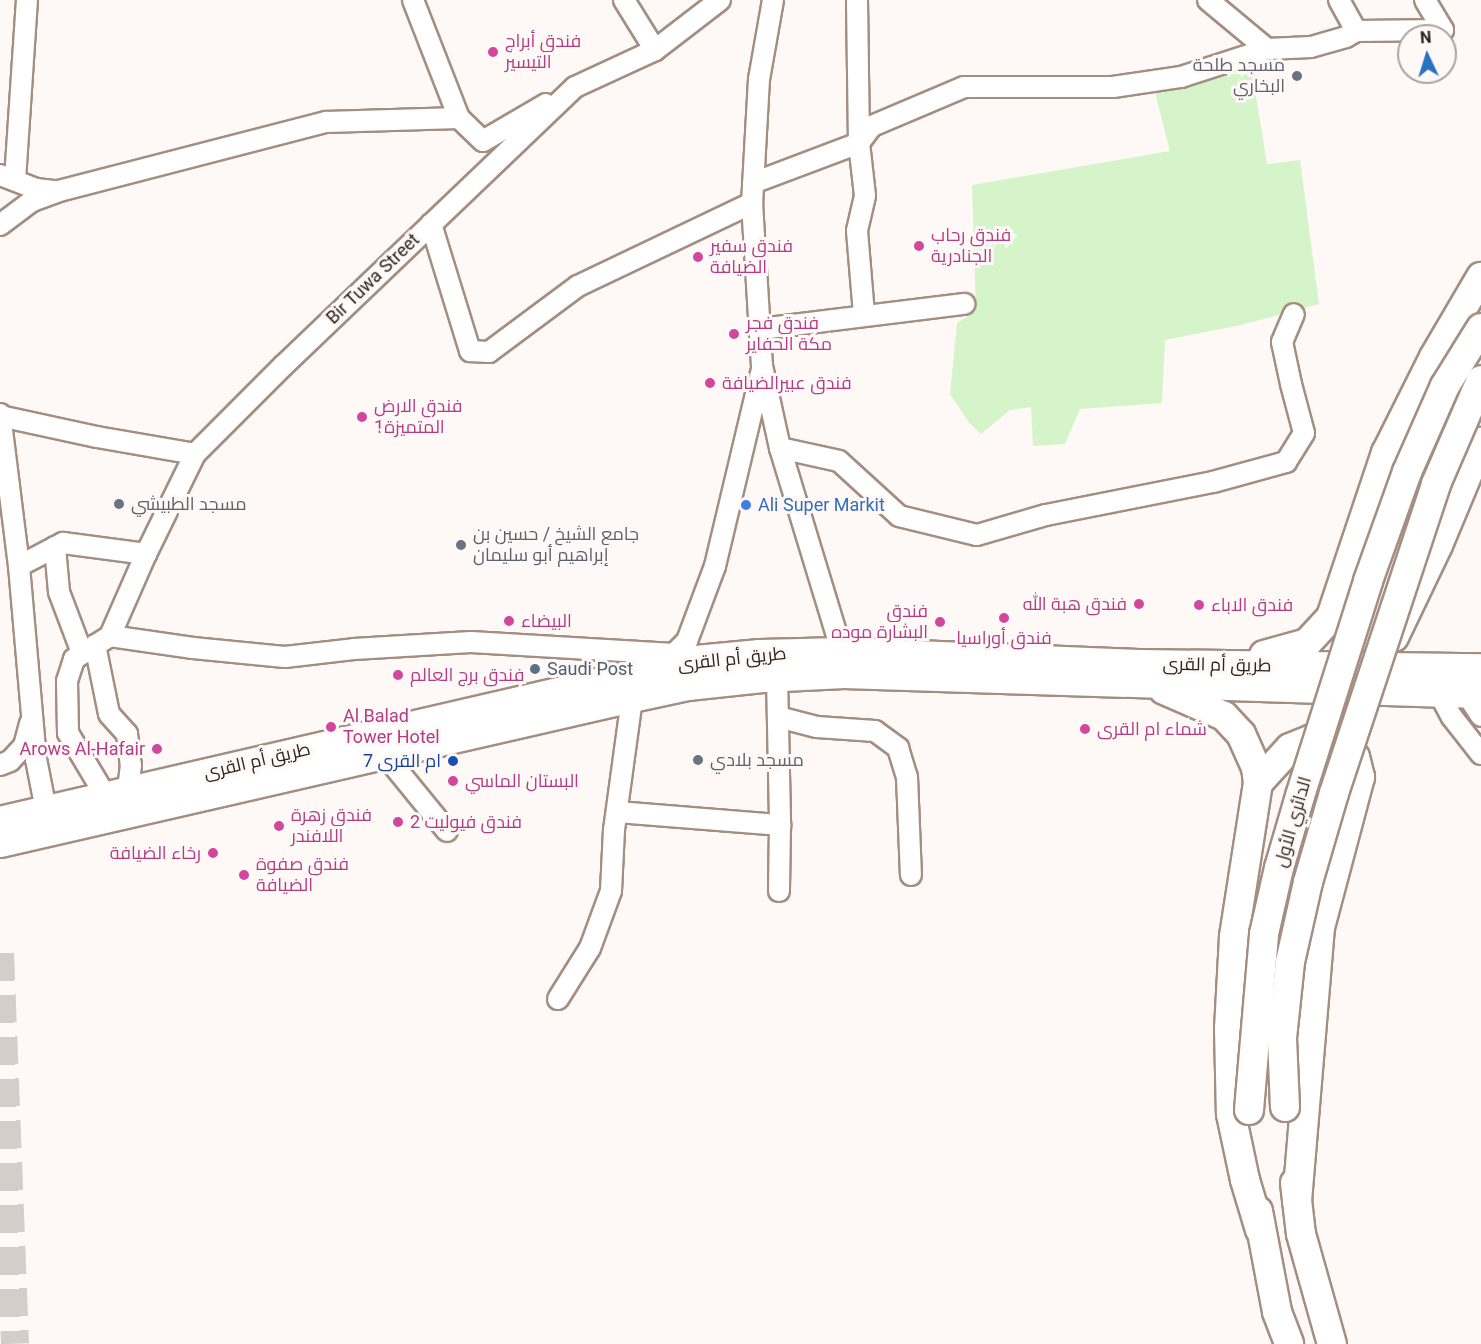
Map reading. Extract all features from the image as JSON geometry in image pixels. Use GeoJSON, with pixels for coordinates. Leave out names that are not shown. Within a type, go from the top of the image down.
{"type":"FeatureCollection","features":[{"type":"Feature","properties":{"kind":"highway"},"geometry":{"type":"LineString","coordinates":[[1142,674],[1266,655],[1307,643],[1331,617],[1386,453],[1434,357],[1481,277]]}},
{"type":"Feature","properties":{"kind":"highway","name":"الدائري الأول"},"geometry":{"type":"LineString","coordinates":[[1289,1344],[1277,1312],[1240,1112],[1264,934],[1279,868],[1300,796],[1368,581],[1407,472],[1445,386],[1481,328]]}},
{"type":"Feature","properties":{"kind":"highway","name":"الدائري الأول"},"geometry":{"type":"LineString","coordinates":[[1332,1344],[1301,1234],[1285,1107],[1282,1038],[1290,962],[1308,882],[1334,793],[1436,484],[1481,380]]}},
{"type":"Feature","properties":{"kind":"highway"},"geometry":{"type":"LineString","coordinates":[[1380,659],[1402,623],[1481,442]]}},
{"type":"Feature","properties":{"kind":"highway","name":"طريق أم القرى"},"geometry":{"type":"LineString","coordinates":[[0,821],[667,661],[760,654],[842,652],[1467,699]]}},
{"type":"Feature","properties":{"kind":"highway"},"geometry":{"type":"LineString","coordinates":[[632,698],[667,661]]}},
{"type":"Feature","properties":{"kind":"highway","name":"طريق أم القرى"},"geometry":{"type":"LineString","coordinates":[[0,843],[688,686],[777,677],[844,674],[1142,674],[1481,668]]}},
{"type":"Feature","properties":{"kind":"highway"},"geometry":{"type":"LineString","coordinates":[[1142,674],[1224,716],[1241,734],[1256,767],[1258,783],[1234,937],[1229,1029],[1240,1112]]}},
{"type":"Feature","properties":{"kind":"highway"},"geometry":{"type":"LineString","coordinates":[[1258,783],[1290,748],[1312,739],[1336,740],[1355,757],[1360,777],[1320,927],[1297,1201]]}},
{"type":"Feature","properties":{"kind":"street"},"geometry":{"type":"LineString","coordinates":[[27,0],[8,178],[36,189],[59,191]]}},
{"type":"Feature","properties":{"kind":"street"},"geometry":{"type":"LineString","coordinates":[[413,0],[459,118],[483,141],[575,87]]}},
{"type":"Feature","properties":{"kind":"street"},"geometry":{"type":"LineString","coordinates":[[624,0],[655,50]]}},
{"type":"Feature","properties":{"kind":"street","name":"Bir Tuwa Street"},"geometry":{"type":"LineString","coordinates":[[117,792],[68,733],[67,681],[74,659],[95,645],[146,554],[195,454],[575,87],[655,50],[720,0]]}},
{"type":"Feature","properties":{"kind":"street"},"geometry":{"type":"LineString","coordinates":[[773,0],[759,79],[752,193],[762,366],[780,448],[842,652]]}},
{"type":"Feature","properties":{"kind":"street"},"geometry":{"type":"LineString","coordinates":[[856,0],[859,143],[866,196],[857,231],[864,315]]}},
{"type":"Feature","properties":{"kind":"street"},"geometry":{"type":"LineString","coordinates":[[1208,0],[1267,49]]}},
{"type":"Feature","properties":{"kind":"street"},"geometry":{"type":"LineString","coordinates":[[1339,0],[1356,31]]}},
{"type":"Feature","properties":{"kind":"street"},"geometry":{"type":"LineString","coordinates":[[431,224],[470,351],[489,352],[578,286],[752,193],[859,143],[872,126],[964,87],[1113,87],[1181,77],[1267,49],[1311,47],[1346,37],[1356,31],[1443,30],[1425,0]]}},
{"type":"Feature","properties":{"kind":"street"},"geometry":{"type":"LineString","coordinates":[[0,225],[32,201],[59,191],[326,122],[459,118]]}},
{"type":"Feature","properties":{"kind":"street"},"geometry":{"type":"LineString","coordinates":[[760,329],[964,304]]}},
{"type":"Feature","properties":{"kind":"street"},"geometry":{"type":"LineString","coordinates":[[780,448],[838,461],[899,516],[977,535],[1046,515],[1213,482],[1286,462],[1305,433],[1282,342],[1294,314]]}},
{"type":"Feature","properties":{"kind":"street"},"geometry":{"type":"LineString","coordinates":[[95,645],[193,648],[285,657],[354,649],[471,642],[667,661],[687,641],[715,566],[762,366]]}},
{"type":"Feature","properties":{"kind":"street"},"geometry":{"type":"LineString","coordinates":[[46,810],[36,759],[19,566],[0,415],[97,437],[195,454]]}},
{"type":"Feature","properties":{"kind":"street"},"geometry":{"type":"LineString","coordinates":[[19,566],[63,543],[146,554]]}},
{"type":"Feature","properties":{"kind":"street"},"geometry":{"type":"LineString","coordinates":[[55,547],[59,592],[95,645],[109,714],[127,734],[131,765],[117,792]]}},
{"type":"Feature","properties":{"kind":"street"},"geometry":{"type":"LineString","coordinates":[[777,677],[779,891]]}},
{"type":"Feature","properties":{"kind":"street"},"geometry":{"type":"LineString","coordinates":[[558,999],[590,948],[611,891],[614,830],[632,698]]}},
{"type":"Feature","properties":{"kind":"street"},"geometry":{"type":"LineString","coordinates":[[1467,699],[1452,717],[1481,754]]}},
{"type":"Feature","properties":{"kind":"street"},"geometry":{"type":"LineString","coordinates":[[5,763],[24,746],[31,712]]}},
{"type":"Feature","properties":{"kind":"street"},"geometry":{"type":"LineString","coordinates":[[778,717],[817,727],[875,731],[898,748],[907,777],[911,875]]}},
{"type":"Feature","properties":{"kind":"street"},"geometry":{"type":"LineString","coordinates":[[385,755],[447,831]]}},
{"type":"Feature","properties":{"kind":"street"},"geometry":{"type":"LineString","coordinates":[[618,812],[780,825]]}},
{"type":"Feature","properties":{"kind":"green space"},"geometry":{"type":"Polygon","coordinates":[[[1251,65],[1267,164],[1300,160],[1319,304],[1241,325],[1165,340],[1162,403],[1080,409],[1065,444],[1033,446],[1031,407],[1010,410],[981,434],[970,424],[950,394],[957,323],[976,311],[972,185],[1170,151],[1153,85],[1251,65]]]}},
{"type":"Feature","properties":{"kind":"tunnel"},"geometry":{"type":"LineString","coordinates":[[0,953],[15,1344]]}},
{"type":"Feature","properties":{"kind":"place","name":"فندق أبراج التيسير"},"geometry":{"type":"Point","coordinates":[493,52]}},
{"type":"Feature","properties":{"kind":"place","name":"مسجد طلحة البخاري"},"geometry":{"type":"Point","coordinates":[1297,76]}},
{"type":"Feature","properties":{"kind":"place","name":"فندق رحاب الجنادرية"},"geometry":{"type":"Point","coordinates":[919,246]}},
{"type":"Feature","properties":{"kind":"place","name":"فندق سفير الضيافة"},"geometry":{"type":"Point","coordinates":[698,257]}},
{"type":"Feature","properties":{"kind":"place","name":"فندق فجر مكة الحفاير"},"geometry":{"type":"Point","coordinates":[734,334]}},
{"type":"Feature","properties":{"kind":"place","name":"فندق عبيرالضيافة"},"geometry":{"type":"Point","coordinates":[710,383]}},
{"type":"Feature","properties":{"kind":"place","name":"فندق الارض المتميزة1"},"geometry":{"type":"Point","coordinates":[362,417]}},
{"type":"Feature","properties":{"kind":"place","name":"مسجد الطبيشي"},"geometry":{"type":"Point","coordinates":[119,504]}},
{"type":"Feature","properties":{"kind":"place","name":"Ali Super Markit"},"geometry":{"type":"Point","coordinates":[746,505]}},
{"type":"Feature","properties":{"kind":"place","name":"جامع الشيخ / حسين بن إبراهيم أبو سليمان"},"geometry":{"type":"Point","coordinates":[461,545]}},
{"type":"Feature","properties":{"kind":"place","name":"فندق هبة الله"},"geometry":{"type":"Point","coordinates":[1139,604]}},
{"type":"Feature","properties":{"kind":"place","name":"فندق الاباء"},"geometry":{"type":"Point","coordinates":[1199,605]}},
{"type":"Feature","properties":{"kind":"place","name":"فندق أوراسيا"},"geometry":{"type":"Point","coordinates":[1004,618]}},
{"type":"Feature","properties":{"kind":"place","name":"البيضاء"},"geometry":{"type":"Point","coordinates":[509,621]}},
{"type":"Feature","properties":{"kind":"place","name":"فندق البشارة موده"},"geometry":{"type":"Point","coordinates":[940,622]}},
{"type":"Feature","properties":{"kind":"place","name":"Saudi Post"},"geometry":{"type":"Point","coordinates":[535,669]}},
{"type":"Feature","properties":{"kind":"place","name":"فندق برج العالم"},"geometry":{"type":"Point","coordinates":[398,675]}},
{"type":"Feature","properties":{"kind":"place","name":"Al Balad Tower Hotel"},"geometry":{"type":"Point","coordinates":[331,727]}},
{"type":"Feature","properties":{"kind":"place","name":"شماء ام القرى"},"geometry":{"type":"Point","coordinates":[1085,729]}},
{"type":"Feature","properties":{"kind":"place","name":"Arows Al-Hafair"},"geometry":{"type":"Point","coordinates":[157,749]}},
{"type":"Feature","properties":{"kind":"place","name":"مسجد بلادي"},"geometry":{"type":"Point","coordinates":[698,760]}},
{"type":"Feature","properties":{"kind":"place","name":"ام القرى 7"},"geometry":{"type":"Point","coordinates":[453,761]}},
{"type":"Feature","properties":{"kind":"place","name":"البستان الماسي"},"geometry":{"type":"Point","coordinates":[453,781]}},
{"type":"Feature","properties":{"kind":"place","name":"فندق فيوليت 2"},"geometry":{"type":"Point","coordinates":[398,822]}},
{"type":"Feature","properties":{"kind":"place","name":"فندق زهرة اللافندر"},"geometry":{"type":"Point","coordinates":[279,826]}},
{"type":"Feature","properties":{"kind":"place","name":"رخاء الضيافة"},"geometry":{"type":"Point","coordinates":[213,853]}},
{"type":"Feature","properties":{"kind":"place","name":"فندق صفوة الضيافة"},"geometry":{"type":"Point","coordinates":[244,875]}}]}
